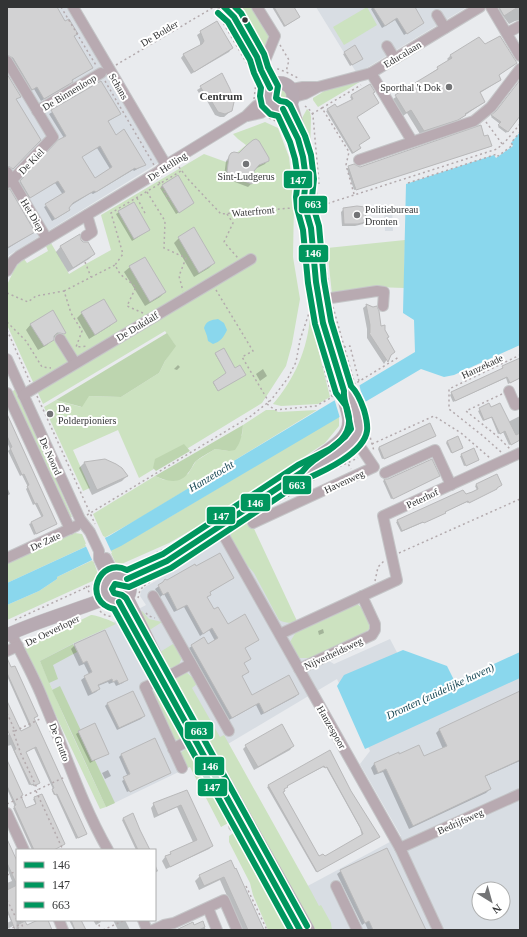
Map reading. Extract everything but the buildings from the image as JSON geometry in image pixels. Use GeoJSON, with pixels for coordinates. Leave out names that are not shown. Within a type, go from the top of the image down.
{"type":"FeatureCollection","features":[{"type":"Feature","properties":{"kind":"main road"},"geometry":{"type":"LineString","coordinates":[[221,10],[232,12],[260,60],[267,66],[276,99],[297,125],[294,142],[303,157],[301,176],[305,207],[311,228],[316,282],[326,301],[323,323],[344,387],[343,398],[352,411],[349,422],[351,436]]}},
{"type":"Feature","properties":{"kind":"main road","name":"De Oeverloper"},"geometry":{"type":"LineString","coordinates":[[11,630],[72,610],[83,600],[114,584],[149,575],[158,565],[302,472],[314,468],[341,450],[351,436]]}},
{"type":"Feature","properties":{"kind":"main road","name":"De Noord"},"geometry":{"type":"LineString","coordinates":[[114,584],[190,740],[240,823],[308,930]]}},
{"type":"Feature","properties":{"kind":"main road","name":"De Noord"},"geometry":{"type":"LineString","coordinates":[[161,680],[300,930]]}},
{"type":"Feature","properties":{"kind":"street","name":"Schans"},"geometry":{"type":"LineString","coordinates":[[73,7],[105,71],[166,166]]}},
{"type":"Feature","properties":{"kind":"street"},"geometry":{"type":"LineString","coordinates":[[257,7],[275,36],[260,60]]}},
{"type":"Feature","properties":{"kind":"street","name":"Educalaan"},"geometry":{"type":"LineString","coordinates":[[276,99],[305,94],[318,87],[372,75],[395,58],[480,7]]}},
{"type":"Feature","properties":{"kind":"street"},"geometry":{"type":"LineString","coordinates":[[491,7],[520,56]]}},
{"type":"Feature","properties":{"kind":"street"},"geometry":{"type":"LineString","coordinates":[[438,15],[446,28]]}},
{"type":"Feature","properties":{"kind":"street"},"geometry":{"type":"LineString","coordinates":[[507,33],[520,26]]}},
{"type":"Feature","properties":{"kind":"street"},"geometry":{"type":"LineString","coordinates":[[387,46],[395,58]]}},
{"type":"Feature","properties":{"kind":"street"},"geometry":{"type":"LineString","coordinates":[[7,61],[37,111]]}},
{"type":"Feature","properties":{"kind":"street"},"geometry":{"type":"LineString","coordinates":[[359,160],[474,121],[482,116],[491,107],[520,68]]}},
{"type":"Feature","properties":{"kind":"street","name":"De Binnenloop"},"geometry":{"type":"LineString","coordinates":[[37,111],[105,71]]}},
{"type":"Feature","properties":{"kind":"street"},"geometry":{"type":"LineString","coordinates":[[372,75],[412,141]]}},
{"type":"Feature","properties":{"kind":"street","name":"De Helling"},"geometry":{"type":"LineString","coordinates":[[7,271],[13,261],[19,256],[276,99]]}},
{"type":"Feature","properties":{"kind":"street","name":"De Kiel"},"geometry":{"type":"LineString","coordinates":[[9,178],[53,137],[37,111]]}},
{"type":"Feature","properties":{"kind":"street","name":"Het Diep"},"geometry":{"type":"LineString","coordinates":[[9,178],[48,239]]}},
{"type":"Feature","properties":{"kind":"street"},"geometry":{"type":"LineString","coordinates":[[86,236],[92,232],[88,215]]}},
{"type":"Feature","properties":{"kind":"street","name":"De Dukdalf"},"geometry":{"type":"LineString","coordinates":[[23,395],[247,261]]}},
{"type":"Feature","properties":{"kind":"street"},"geometry":{"type":"LineString","coordinates":[[326,301],[377,291],[384,292],[383,306]]}},
{"type":"Feature","properties":{"kind":"street"},"geometry":{"type":"LineString","coordinates":[[60,339],[75,363]]}},
{"type":"Feature","properties":{"kind":"street","name":"De Noord"},"geometry":{"type":"LineString","coordinates":[[7,359],[81,521],[94,530],[99,551],[99,559],[114,584]]}},
{"type":"Feature","properties":{"kind":"street"},"geometry":{"type":"LineString","coordinates":[[7,387],[18,382]]}},
{"type":"Feature","properties":{"kind":"street"},"geometry":{"type":"LineString","coordinates":[[509,391],[515,405],[520,403]]}},
{"type":"Feature","properties":{"kind":"street","name":"De Noord"},"geometry":{"type":"LineString","coordinates":[[7,393],[70,529]]}},
{"type":"Feature","properties":{"kind":"street","name":"Havenweg"},"geometry":{"type":"LineString","coordinates":[[253,523],[374,467],[351,436]]}},
{"type":"Feature","properties":{"kind":"street"},"geometry":{"type":"LineString","coordinates":[[385,473],[435,450],[451,485]]}},
{"type":"Feature","properties":{"kind":"street","name":"Peterhof"},"geometry":{"type":"LineString","coordinates":[[374,590],[397,580],[383,516],[515,455]]}},
{"type":"Feature","properties":{"kind":"street","name":"De Zate"},"geometry":{"type":"LineString","coordinates":[[7,558],[70,529],[81,521]]}},
{"type":"Feature","properties":{"kind":"street","name":"Hanzespoor"},"geometry":{"type":"LineString","coordinates":[[219,527],[400,848],[438,930]]}},
{"type":"Feature","properties":{"kind":"street"},"geometry":{"type":"LineString","coordinates":[[280,634],[374,590]]}},
{"type":"Feature","properties":{"kind":"street"},"geometry":{"type":"LineString","coordinates":[[153,596],[229,731]]}},
{"type":"Feature","properties":{"kind":"street","name":"Nijverheidsweg"},"geometry":{"type":"LineString","coordinates":[[299,669],[372,635],[375,630],[375,624],[362,596]]}},
{"type":"Feature","properties":{"kind":"street","name":"De Grutto"},"geometry":{"type":"LineString","coordinates":[[11,630],[44,701],[72,774],[107,849]]}},
{"type":"Feature","properties":{"kind":"street","name":"De Oeverloper"},"geometry":{"type":"LineString","coordinates":[[7,651],[18,646]]}},
{"type":"Feature","properties":{"kind":"street"},"geometry":{"type":"LineString","coordinates":[[182,768],[145,687],[191,664]]}},
{"type":"Feature","properties":{"kind":"street"},"geometry":{"type":"LineString","coordinates":[[173,749],[190,740]]}},
{"type":"Feature","properties":{"kind":"street","name":"Bedrijfsweg"},"geometry":{"type":"LineString","coordinates":[[400,848],[520,794]]}},
{"type":"Feature","properties":{"kind":"street"},"geometry":{"type":"LineString","coordinates":[[7,813],[24,849]]}},
{"type":"Feature","properties":{"kind":"street"},"geometry":{"type":"LineString","coordinates":[[336,886],[354,929]]}},
{"type":"Feature","properties":{"kind":"street"},"geometry":{"type":"LineString","coordinates":[[154,930],[164,925],[174,923],[224,900],[238,930]]}},
{"type":"Feature","properties":{"kind":"street"},"geometry":{"type":"LineString","coordinates":[[208,908],[218,930]]}},
{"type":"Feature","properties":{"kind":"path","name":"Waterfront"},"geometry":{"type":"LineString","coordinates":[[60,7],[105,71],[166,166],[181,171],[220,214],[321,205],[498,149],[520,124]]}},
{"type":"Feature","properties":{"kind":"path","name":"De Bolder"},"geometry":{"type":"LineString","coordinates":[[105,71],[214,7]]}},
{"type":"Feature","properties":{"kind":"path"},"geometry":{"type":"LineString","coordinates":[[221,10],[252,71]]}},
{"type":"Feature","properties":{"kind":"path"},"geometry":{"type":"LineString","coordinates":[[275,36],[290,60],[286,72]]}},
{"type":"Feature","properties":{"kind":"path"},"geometry":{"type":"LineString","coordinates":[[312,114],[372,75]]}},
{"type":"Feature","properties":{"kind":"path"},"geometry":{"type":"LineString","coordinates":[[257,80],[253,97],[276,99]]}},
{"type":"Feature","properties":{"kind":"path"},"geometry":{"type":"LineString","coordinates":[[276,99],[263,116],[280,123],[294,142]]}},
{"type":"Feature","properties":{"kind":"path"},"geometry":{"type":"LineString","coordinates":[[305,106],[312,114],[320,190]]}},
{"type":"Feature","properties":{"kind":"path"},"geometry":{"type":"LineString","coordinates":[[322,108],[349,152],[346,165],[354,194]]}},
{"type":"Feature","properties":{"kind":"path"},"geometry":{"type":"LineString","coordinates":[[482,116],[503,144]]}},
{"type":"Feature","properties":{"kind":"path"},"geometry":{"type":"LineString","coordinates":[[408,183],[497,154],[498,156],[513,145],[511,143],[520,132]]}},
{"type":"Feature","properties":{"kind":"path"},"geometry":{"type":"LineString","coordinates":[[166,166],[158,179],[171,204]]}},
{"type":"Feature","properties":{"kind":"path"},"geometry":{"type":"LineString","coordinates":[[7,293],[28,302],[36,296],[64,291],[115,265],[123,254],[111,214],[181,171]]}},
{"type":"Feature","properties":{"kind":"path"},"geometry":{"type":"LineString","coordinates":[[301,176],[305,207],[302,246]]}},
{"type":"Feature","properties":{"kind":"path"},"geometry":{"type":"LineString","coordinates":[[147,192],[166,221],[164,248],[186,258],[179,276],[185,298]]}},
{"type":"Feature","properties":{"kind":"path"},"geometry":{"type":"LineString","coordinates":[[136,198],[146,215]]}},
{"type":"Feature","properties":{"kind":"path"},"geometry":{"type":"LineString","coordinates":[[227,214],[234,223],[224,242],[247,261]]}},
{"type":"Feature","properties":{"kind":"path"},"geometry":{"type":"LineString","coordinates":[[323,244],[328,287],[326,301],[344,348],[344,387],[352,411]]}},
{"type":"Feature","properties":{"kind":"path"},"geometry":{"type":"LineString","coordinates":[[85,262],[91,277]]}},
{"type":"Feature","properties":{"kind":"path"},"geometry":{"type":"LineString","coordinates":[[115,265],[120,274],[136,287],[127,306],[153,317]]}},
{"type":"Feature","properties":{"kind":"path"},"geometry":{"type":"LineString","coordinates":[[211,282],[253,350],[242,358],[268,402]]}},
{"type":"Feature","properties":{"kind":"path"},"geometry":{"type":"LineString","coordinates":[[307,290],[309,313],[313,323]]}},
{"type":"Feature","properties":{"kind":"path"},"geometry":{"type":"LineString","coordinates":[[64,291],[72,313],[82,331],[76,347],[106,345]]}},
{"type":"Feature","properties":{"kind":"path"},"geometry":{"type":"LineString","coordinates":[[81,521],[90,513],[252,416],[268,402],[288,378],[296,362],[300,340],[309,313]]}},
{"type":"Feature","properties":{"kind":"path"},"geometry":{"type":"LineString","coordinates":[[7,322],[26,341],[42,367],[63,370]]}},
{"type":"Feature","properties":{"kind":"path"},"geometry":{"type":"LineString","coordinates":[[7,330],[90,513],[94,530]]}},
{"type":"Feature","properties":{"kind":"path"},"geometry":{"type":"LineString","coordinates":[[344,348],[350,346],[359,381]]}},
{"type":"Feature","properties":{"kind":"path","name":"Hanzekade"},"geometry":{"type":"LineString","coordinates":[[515,455],[483,436],[449,409],[449,389],[520,355]]}},
{"type":"Feature","properties":{"kind":"path"},"geometry":{"type":"LineString","coordinates":[[323,365],[332,397]]}},
{"type":"Feature","properties":{"kind":"path"},"geometry":{"type":"LineString","coordinates":[[344,387],[352,411]]}},
{"type":"Feature","properties":{"kind":"path"},"geometry":{"type":"LineString","coordinates":[[509,391],[466,411],[497,436],[515,455]]}},
{"type":"Feature","properties":{"kind":"path"},"geometry":{"type":"LineString","coordinates":[[372,444],[434,416],[465,437],[496,464]]}},
{"type":"Feature","properties":{"kind":"path"},"geometry":{"type":"LineString","coordinates":[[374,590],[375,576],[378,567],[384,560],[520,499]]}},
{"type":"Feature","properties":{"kind":"path"},"geometry":{"type":"LineString","coordinates":[[134,564],[176,542]]}},
{"type":"Feature","properties":{"kind":"path"},"geometry":{"type":"LineString","coordinates":[[11,630],[86,586],[100,580],[114,584]]}},
{"type":"Feature","properties":{"kind":"path"},"geometry":{"type":"LineString","coordinates":[[145,611],[149,616],[166,621]]}},
{"type":"Feature","properties":{"kind":"path"},"geometry":{"type":"LineString","coordinates":[[118,616],[161,680],[190,740],[240,823],[293,930]]}},
{"type":"Feature","properties":{"kind":"path","name":"De Oeverloper"},"geometry":{"type":"LineString","coordinates":[[18,646],[64,624]]}},
{"type":"Feature","properties":{"kind":"path"},"geometry":{"type":"LineString","coordinates":[[7,713],[15,731],[13,731],[21,754],[63,849]]}},
{"type":"Feature","properties":{"kind":"path"},"geometry":{"type":"LineString","coordinates":[[15,731],[49,715]]}},
{"type":"Feature","properties":{"kind":"path"},"geometry":{"type":"LineString","coordinates":[[7,804],[72,774]]}},
{"type":"Feature","properties":{"kind":"path"},"geometry":{"type":"LineString","coordinates":[[246,886],[267,930]]}},
{"type":"Feature","properties":{"kind":"path"},"geometry":{"type":"LineString","coordinates":[[7,900],[16,918]]}},
{"type":"Feature","properties":{"kind":"path"},"geometry":{"type":"LineString","coordinates":[[20,921],[24,930]]}},
{"type":"Feature","properties":{"kind":"path"},"geometry":{"type":"LineString","coordinates":[[98,921],[102,930],[123,921]]}},
{"type":"Feature","properties":{"kind":"path"},"geometry":{"type":"LineString","coordinates":[[8,930],[21,924]]}},
{"type":"Feature","properties":{"kind":"shaded area"},"geometry":{"type":"Polygon","coordinates":[[[7,7],[69,7],[158,163],[9,255],[7,260],[7,7]]]}},
{"type":"Feature","properties":{"kind":"shaded area"},"geometry":{"type":"Polygon","coordinates":[[[316,7],[467,7],[362,71],[356,72],[316,7]]]}},
{"type":"Feature","properties":{"kind":"shaded area"},"geometry":{"type":"Polygon","coordinates":[[[384,208],[392,208],[393,231],[385,231],[384,208]]]}},
{"type":"Feature","properties":{"kind":"shaded area"},"geometry":{"type":"Polygon","coordinates":[[[240,525],[301,644],[334,664],[390,639],[429,714],[520,671],[520,930],[324,930],[302,889],[401,836],[360,764],[370,751],[337,679],[191,766],[106,807],[40,661],[93,623],[112,623],[146,605],[140,596],[141,591],[145,587],[168,574],[240,525]]]}},
{"type":"Feature","properties":{"kind":"green space"},"geometry":{"type":"Polygon","coordinates":[[[240,7],[253,7],[269,33],[270,39],[264,56],[258,43],[260,42],[244,11],[240,7]]]}},
{"type":"Feature","properties":{"kind":"green space"},"geometry":{"type":"Polygon","coordinates":[[[367,7],[377,25],[344,45],[333,27],[367,7]]]}},
{"type":"Feature","properties":{"kind":"green space"},"geometry":{"type":"Polygon","coordinates":[[[363,80],[318,107],[313,100],[313,98],[326,90],[363,80]]]}},
{"type":"Feature","properties":{"kind":"green space"},"geometry":{"type":"Polygon","coordinates":[[[280,88],[287,93],[288,96],[283,103],[280,104],[273,99],[272,96],[277,89],[280,88]]]}},
{"type":"Feature","properties":{"kind":"green space"},"geometry":{"type":"Polygon","coordinates":[[[307,109],[310,112],[311,117],[310,156],[298,120],[302,118],[307,109]]]}},
{"type":"Feature","properties":{"kind":"green space"},"geometry":{"type":"Polygon","coordinates":[[[265,122],[278,128],[289,157],[294,203],[293,257],[300,299],[292,344],[286,366],[262,403],[139,478],[118,430],[73,450],[90,488],[83,491],[44,407],[56,400],[81,407],[88,396],[121,397],[159,373],[175,345],[165,331],[43,404],[7,325],[7,285],[14,270],[24,259],[27,263],[48,251],[46,246],[51,243],[69,274],[111,250],[101,215],[204,154],[226,162],[246,145],[233,134],[265,122]]]}},
{"type":"Feature","properties":{"kind":"green space"},"geometry":{"type":"Polygon","coordinates":[[[405,240],[404,288],[376,287],[332,294],[327,248],[405,240]]]}},
{"type":"Feature","properties":{"kind":"green space"},"geometry":{"type":"Polygon","coordinates":[[[310,316],[330,397],[318,404],[281,406],[273,404],[281,395],[299,363],[309,328],[310,316]]]}},
{"type":"Feature","properties":{"kind":"green space"},"geometry":{"type":"Polygon","coordinates":[[[167,333],[176,346],[165,361],[159,373],[121,397],[89,396],[82,407],[56,400],[167,333]]]}},
{"type":"Feature","properties":{"kind":"green space"},"geometry":{"type":"Polygon","coordinates":[[[14,390],[18,390],[72,517],[69,517],[12,393],[14,390]]]}},
{"type":"Feature","properties":{"kind":"green space"},"geometry":{"type":"Polygon","coordinates":[[[266,410],[275,410],[278,412],[317,410],[140,518],[104,538],[93,514],[155,476],[164,480],[188,474],[196,461],[215,449],[229,451],[242,435],[243,425],[266,410]]]}},
{"type":"Feature","properties":{"kind":"green space"},"geometry":{"type":"Polygon","coordinates":[[[339,416],[339,426],[325,443],[214,517],[169,543],[117,566],[110,551],[339,416]]]}},
{"type":"Feature","properties":{"kind":"green space"},"geometry":{"type":"Polygon","coordinates":[[[243,425],[241,438],[235,450],[229,451],[215,449],[197,460],[185,477],[177,481],[155,476],[243,425]]]}},
{"type":"Feature","properties":{"kind":"green space"},"geometry":{"type":"Polygon","coordinates":[[[184,444],[190,451],[156,471],[153,468],[155,459],[184,444]]]}},
{"type":"Feature","properties":{"kind":"green space"},"geometry":{"type":"Polygon","coordinates":[[[249,518],[297,621],[288,623],[279,620],[254,573],[247,565],[231,538],[231,532],[234,528],[249,518]]]}},
{"type":"Feature","properties":{"kind":"green space"},"geometry":{"type":"Polygon","coordinates":[[[75,533],[82,534],[87,546],[7,583],[7,561],[75,533]]]}},
{"type":"Feature","properties":{"kind":"green space"},"geometry":{"type":"Polygon","coordinates":[[[93,560],[98,574],[97,579],[7,620],[7,605],[39,591],[57,579],[57,577],[93,560]]]}},
{"type":"Feature","properties":{"kind":"green space"},"geometry":{"type":"Polygon","coordinates":[[[355,603],[362,608],[368,617],[369,629],[364,633],[310,658],[299,658],[290,642],[296,632],[331,617],[355,603]]]}},
{"type":"Feature","properties":{"kind":"green space"},"geometry":{"type":"Polygon","coordinates":[[[142,611],[149,619],[162,622],[148,631],[160,652],[173,644],[182,658],[179,664],[172,668],[165,666],[136,613],[142,611]]]}},
{"type":"Feature","properties":{"kind":"green space"},"geometry":{"type":"Polygon","coordinates":[[[91,615],[104,618],[116,624],[74,643],[40,661],[106,807],[100,809],[24,648],[91,615]]]}},
{"type":"Feature","properties":{"kind":"green space"},"geometry":{"type":"Polygon","coordinates":[[[73,644],[77,652],[53,665],[58,679],[49,683],[40,661],[73,644]]]}},
{"type":"Feature","properties":{"kind":"green space"},"geometry":{"type":"Polygon","coordinates":[[[186,672],[197,684],[192,688],[220,737],[224,735],[319,906],[321,905],[331,923],[332,930],[312,930],[173,682],[176,677],[186,672]]]}},
{"type":"Feature","properties":{"kind":"green space"},"geometry":{"type":"Polygon","coordinates":[[[60,686],[115,803],[106,807],[52,690],[60,686]]]}},
{"type":"Feature","properties":{"kind":"green space"},"geometry":{"type":"Polygon","coordinates":[[[154,690],[182,737],[179,740],[174,739],[152,693],[154,690]]]}},
{"type":"Feature","properties":{"kind":"green space"},"geometry":{"type":"Polygon","coordinates":[[[186,749],[190,751],[230,822],[221,827],[190,767],[185,769],[180,753],[186,749]]]}},
{"type":"Feature","properties":{"kind":"green space"},"geometry":{"type":"Polygon","coordinates":[[[240,831],[245,836],[298,930],[295,930],[240,831]]]}},
{"type":"Feature","properties":{"kind":"green space"},"geometry":{"type":"Polygon","coordinates":[[[235,832],[283,919],[291,930],[268,930],[253,895],[250,883],[229,842],[229,836],[235,832]]]}},
{"type":"Feature","properties":{"kind":"water","name":"Hanzetocht"},"geometry":{"type":"Polygon","coordinates":[[[520,132],[520,345],[454,375],[444,377],[421,369],[121,546],[57,577],[57,579],[39,591],[7,605],[7,583],[109,536],[415,352],[414,320],[403,313],[406,184],[494,155],[496,158],[513,146],[511,143],[520,132]]]}},
{"type":"Feature","properties":{"kind":"water"},"geometry":{"type":"Polygon","coordinates":[[[218,319],[224,323],[227,330],[222,339],[213,344],[208,341],[204,328],[209,321],[218,319]]]}},
{"type":"Feature","properties":{"kind":"water","name":"Dronten (zuidelijke haven)"},"geometry":{"type":"Polygon","coordinates":[[[403,650],[447,666],[455,682],[520,652],[520,678],[365,749],[337,686],[344,675],[403,650]]]}},
{"type":"Feature","properties":{"kind":"pier"},"geometry":{"type":"Polygon","coordinates":[[[359,384],[364,403],[340,418],[334,398],[359,384]]]}},
{"type":"Feature","properties":{"kind":"pier"},"geometry":{"type":"Polygon","coordinates":[[[104,536],[112,553],[93,562],[85,544],[104,536]]]}},
{"type":"Feature","properties":{"kind":"transit line","name":"146"},"geometry":{"type":"LineString","coordinates":[[224,7],[234,17],[257,57],[261,70],[270,88]]}},
{"type":"Feature","properties":{"kind":"transit line","name":"663"},"geometry":{"type":"LineString","coordinates":[[235,7],[241,13],[264,54],[268,67],[278,86],[276,98],[290,105],[305,136],[311,155],[314,179],[312,197],[313,206],[319,226],[324,281],[331,321],[351,386],[356,391],[364,410],[367,431],[359,447],[351,454],[332,466],[306,479],[171,568],[129,587],[115,584],[112,589],[114,593],[122,595],[126,598],[307,926]]}},
{"type":"Feature","properties":{"kind":"transit line","name":"147"},"geometry":{"type":"LineString","coordinates":[[218,13],[228,22],[250,60],[261,88],[260,96],[262,106],[270,114],[278,116],[290,142],[295,159],[298,179],[296,197],[297,208],[303,230],[308,283],[315,324],[336,393],[346,406],[351,429],[345,437],[330,449],[298,465],[163,554],[127,570],[117,567],[108,569],[102,574],[96,590],[98,598],[104,605],[114,609],[291,930]]}},
{"type":"Feature","properties":{"kind":"transit line","name":"146"},"geometry":{"type":"LineString","coordinates":[[127,579],[167,561],[302,472],[312,462],[337,444],[349,426],[344,391],[323,323],[316,282],[311,228],[305,207],[304,197],[306,179],[303,157],[298,139],[283,109]]}},
{"type":"Feature","properties":{"kind":"transit line","name":"146"},"geometry":{"type":"LineString","coordinates":[[119,602],[300,930]]}},
{"type":"Feature","properties":{"kind":"place","name":"Sporthal 't Dok"},"geometry":{"type":"Point","coordinates":[449,87]}},
{"type":"Feature","properties":{"kind":"place","name":"Sint-Ludgerus"},"geometry":{"type":"Point","coordinates":[246,164]}},
{"type":"Feature","properties":{"kind":"place","name":"Politiebureau Dronten"},"geometry":{"type":"Point","coordinates":[357,215]}},
{"type":"Feature","properties":{"kind":"place","name":"De Polderpioniers"},"geometry":{"type":"Point","coordinates":[50,414]}},
{"type":"Feature","properties":{"kind":"district","name":"Centrum"},"geometry":{"type":"Point","coordinates":[221,96]}}]}
